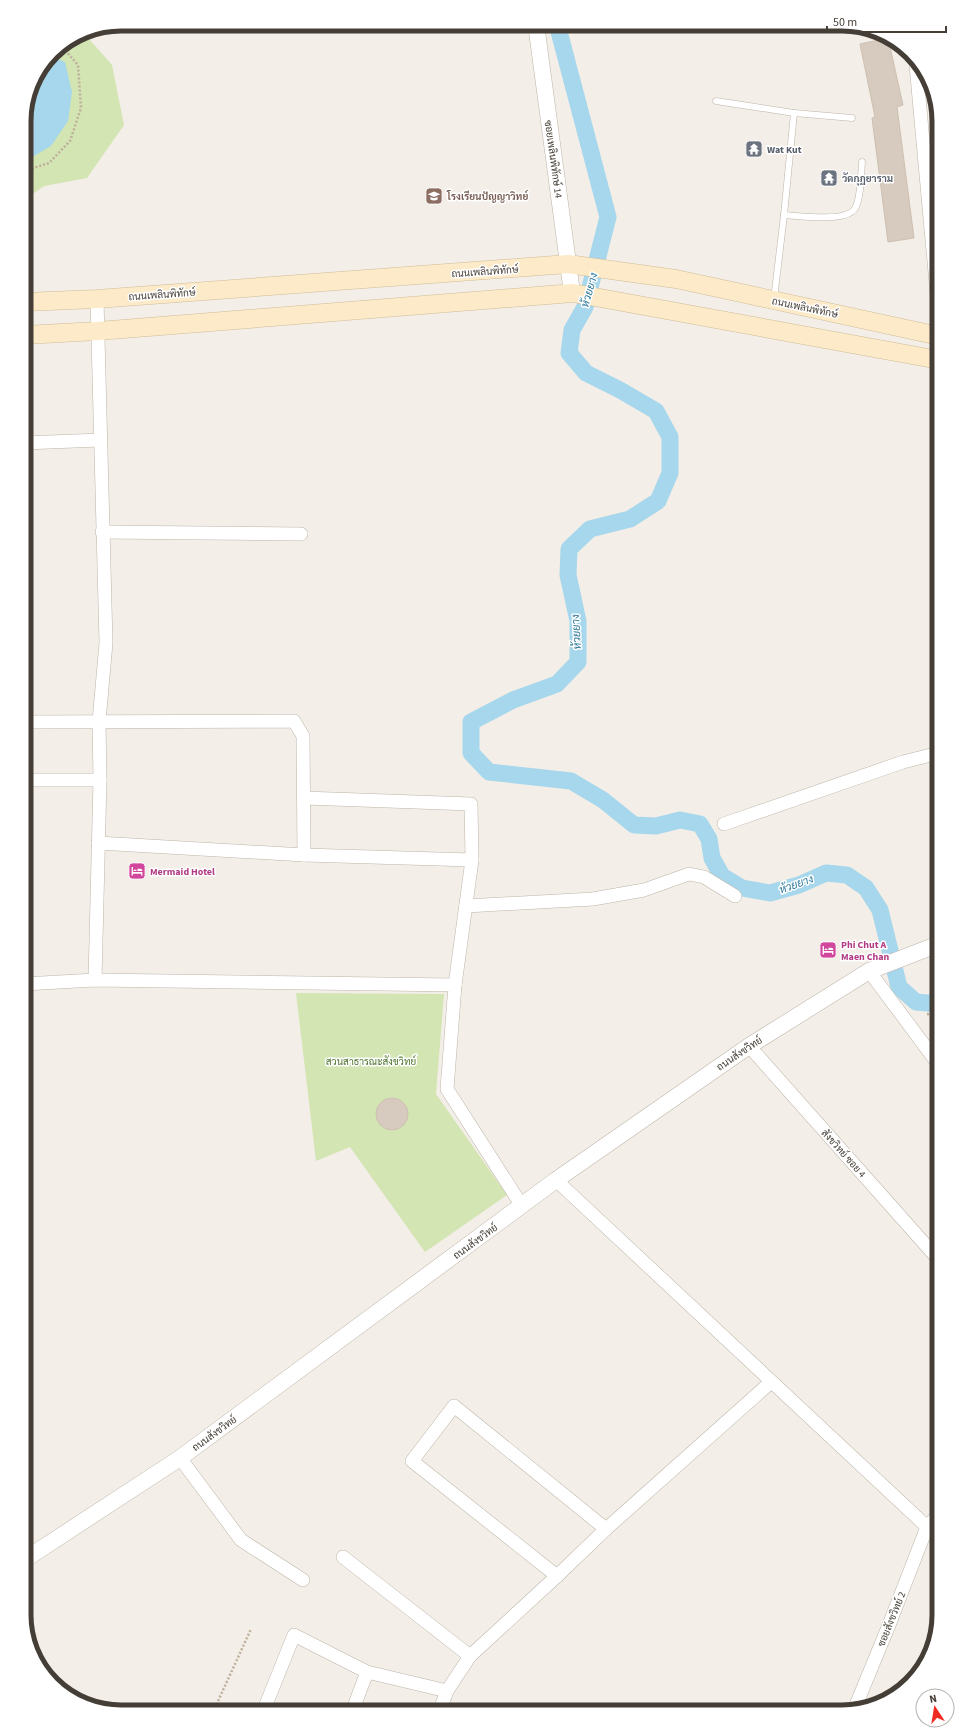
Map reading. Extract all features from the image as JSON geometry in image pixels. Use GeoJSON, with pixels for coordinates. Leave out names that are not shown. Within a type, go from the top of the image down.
{"type":"FeatureCollection","features":[{"type":"Feature","properties":{"kind":"main road","name":"ถนนเพลินพิทักษ์"},"geometry":{"type":"LineString","coordinates":[[31,302],[569,265],[676,279],[932,334]]}},
{"type":"Feature","properties":{"kind":"main road"},"geometry":{"type":"LineString","coordinates":[[31,335],[98,331],[573,293],[932,359]]}},
{"type":"Feature","properties":{"kind":"street","name":"ซอยเพลินพิทักษ์ 14"},"geometry":{"type":"LineString","coordinates":[[537,31],[573,293]]}},
{"type":"Feature","properties":{"kind":"street"},"geometry":{"type":"LineString","coordinates":[[917,71],[932,193]]}},
{"type":"Feature","properties":{"kind":"street"},"geometry":{"type":"LineString","coordinates":[[95,980],[100,780],[99,721],[106,643],[97,298]]}},
{"type":"Feature","properties":{"kind":"street"},"geometry":{"type":"LineString","coordinates":[[31,443],[100,440]]}},
{"type":"Feature","properties":{"kind":"street"},"geometry":{"type":"LineString","coordinates":[[102,532],[301,534]]}},
{"type":"Feature","properties":{"kind":"street"},"geometry":{"type":"LineString","coordinates":[[31,722],[294,721],[303,736],[304,855]]}},
{"type":"Feature","properties":{"kind":"street"},"geometry":{"type":"LineString","coordinates":[[724,824],[903,762],[932,755]]}},
{"type":"Feature","properties":{"kind":"street"},"geometry":{"type":"LineString","coordinates":[[31,780],[100,780]]}},
{"type":"Feature","properties":{"kind":"street"},"geometry":{"type":"LineString","coordinates":[[304,798],[471,804],[472,860],[455,986],[447,1089],[522,1206]]}},
{"type":"Feature","properties":{"kind":"street"},"geometry":{"type":"LineString","coordinates":[[98,843],[304,855],[472,860]]}},
{"type":"Feature","properties":{"kind":"street"},"geometry":{"type":"LineString","coordinates":[[466,906],[593,899],[644,890],[689,874],[704,877],[735,896]]}},
{"type":"Feature","properties":{"kind":"street","name":"ถนนสังขวิทย์"},"geometry":{"type":"LineString","coordinates":[[31,1555],[180,1458],[556,1180],[749,1046],[869,971],[932,947]]}},
{"type":"Feature","properties":{"kind":"street"},"geometry":{"type":"LineString","coordinates":[[869,971],[932,1056]]}},
{"type":"Feature","properties":{"kind":"street"},"geometry":{"type":"LineString","coordinates":[[31,984],[95,980],[455,986]]}},
{"type":"Feature","properties":{"kind":"street","name":"สังขวิทย์ ซอย 4"},"geometry":{"type":"LineString","coordinates":[[749,1046],[932,1252]]}},
{"type":"Feature","properties":{"kind":"street"},"geometry":{"type":"LineString","coordinates":[[556,1180],[932,1532]]}},
{"type":"Feature","properties":{"kind":"street"},"geometry":{"type":"LineString","coordinates":[[442,1705],[447,1692],[470,1656],[606,1529],[771,1382]]}},
{"type":"Feature","properties":{"kind":"street"},"geometry":{"type":"LineString","coordinates":[[557,1576],[412,1461],[454,1406],[606,1529]]}},
{"type":"Feature","properties":{"kind":"street"},"geometry":{"type":"LineString","coordinates":[[180,1458],[241,1540],[303,1580]]}},
{"type":"Feature","properties":{"kind":"street"},"geometry":{"type":"LineString","coordinates":[[927,1527],[932,1522]]}},
{"type":"Feature","properties":{"kind":"street","name":"ซอยสังขวิทย์ 2"},"geometry":{"type":"LineString","coordinates":[[857,1703],[927,1527]]}},
{"type":"Feature","properties":{"kind":"street"},"geometry":{"type":"LineString","coordinates":[[343,1557],[470,1656]]}},
{"type":"Feature","properties":{"kind":"street"},"geometry":{"type":"LineString","coordinates":[[266,1705],[294,1635],[367,1672],[447,1692]]}},
{"type":"Feature","properties":{"kind":"street"},"geometry":{"type":"LineString","coordinates":[[355,1705],[367,1672]]}},
{"type":"Feature","properties":{"kind":"lane"},"geometry":{"type":"LineString","coordinates":[[716,101],[794,113],[852,118]]}},
{"type":"Feature","properties":{"kind":"lane"},"geometry":{"type":"LineString","coordinates":[[774,300],[794,113]]}},
{"type":"Feature","properties":{"kind":"lane"},"geometry":{"type":"LineString","coordinates":[[784,215],[831,217],[846,216],[854,210],[858,200],[862,162]]}},
{"type":"Feature","properties":{"kind":"path"},"geometry":{"type":"LineString","coordinates":[[31,169],[48,163],[70,141],[81,108],[78,65],[65,50]]}},
{"type":"Feature","properties":{"kind":"path"},"geometry":{"type":"LineString","coordinates":[[927,1014],[932,1014]]}},
{"type":"Feature","properties":{"kind":"path"},"geometry":{"type":"LineString","coordinates":[[216,1705],[251,1629]]}},
{"type":"Feature","properties":{"kind":"green space"},"geometry":{"type":"Polygon","coordinates":[[[88,38],[112,65],[124,125],[87,178],[44,186],[31,195],[31,115],[34,98],[40,81],[53,62],[62,53],[76,43],[88,38]]]}},
{"type":"Feature","properties":{"kind":"green space","name":"สวนสาธารณะสังขวิทย์"},"geometry":{"type":"Polygon","coordinates":[[[296,993],[444,994],[436,1094],[507,1195],[425,1252],[350,1147],[316,1161],[296,993]]]}},
{"type":"Feature","properties":{"kind":"water"},"geometry":{"type":"Polygon","coordinates":[[[56,59],[65,62],[72,92],[68,121],[51,146],[31,158],[31,115],[34,98],[40,81],[56,59]]]}},
{"type":"Feature","properties":{"kind":"building"},"geometry":{"type":"Polygon","coordinates":[[[881,40],[889,44],[903,105],[897,107],[914,238],[888,242],[872,118],[875,117],[860,44],[881,40]]]}},
{"type":"Feature","properties":{"kind":"building"},"geometry":{"type":"Polygon","coordinates":[[[392,1098],[401,1101],[405,1105],[408,1114],[405,1123],[401,1127],[392,1130],[383,1127],[379,1123],[376,1114],[379,1105],[383,1101],[392,1098]]]}},
{"type":"Feature","properties":{"kind":"waterway","name":"ห้วยยาง"},"geometry":{"type":"LineString","coordinates":[[559,31],[608,217],[585,307],[572,330],[569,353],[586,373],[620,390],[656,411],[670,437],[670,473],[658,501],[630,519],[590,529],[569,549],[568,575],[578,621],[578,662],[557,684],[513,700],[471,722],[471,753],[489,772],[571,781],[603,800],[634,825],[656,826],[680,820],[700,824],[709,839],[712,858],[722,876],[742,888],[770,893],[799,885],[826,873],[847,875],[866,888],[880,910],[899,987],[916,1002],[932,1003]]}},
{"type":"Feature","properties":{"kind":"place","name":"Wat Kut"},"geometry":{"type":"Point","coordinates":[754,149]}},
{"type":"Feature","properties":{"kind":"place","name":"วัดกุฏยาราม"},"geometry":{"type":"Point","coordinates":[829,178]}},
{"type":"Feature","properties":{"kind":"place","name":"โรงเรียนปัญญาวิทย์"},"geometry":{"type":"Point","coordinates":[434,196]}},
{"type":"Feature","properties":{"kind":"place","name":"Mermaid Hotel"},"geometry":{"type":"Point","coordinates":[137,871]}},
{"type":"Feature","properties":{"kind":"place","name":"Phi Chut A Maen Chan"},"geometry":{"type":"Point","coordinates":[828,950]}}]}
